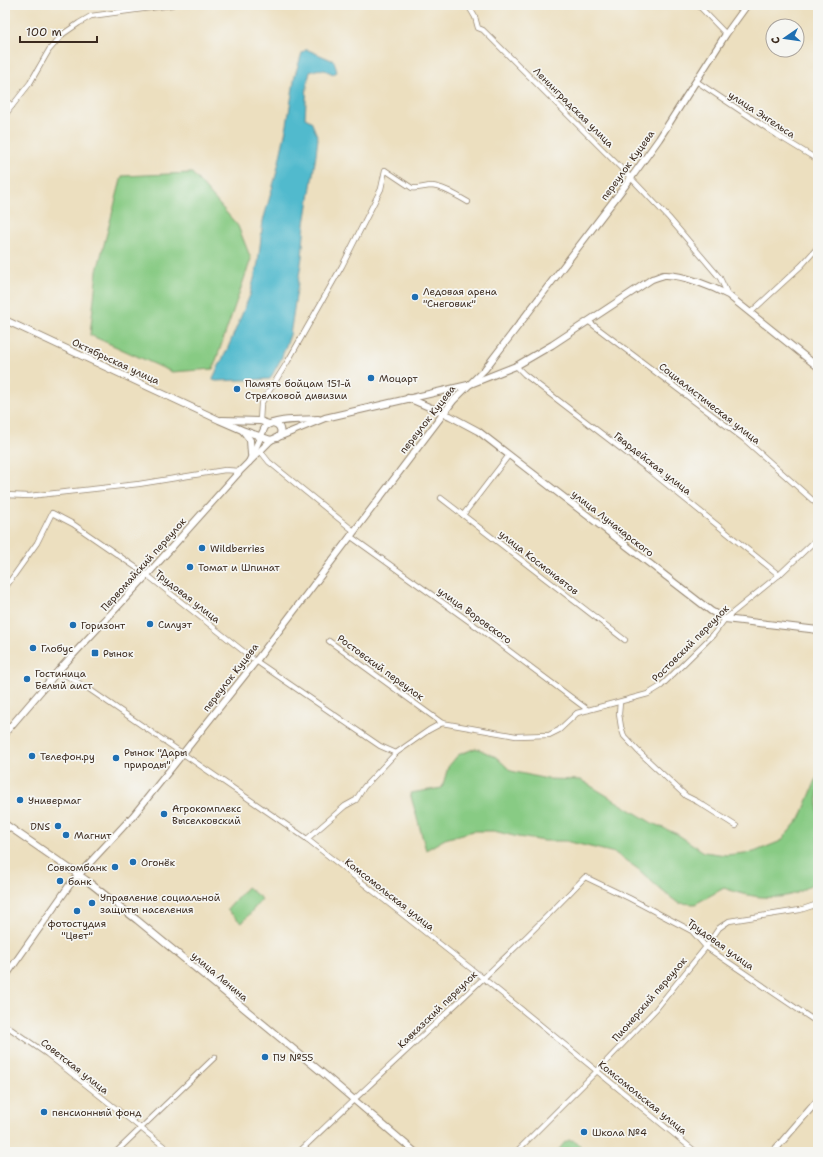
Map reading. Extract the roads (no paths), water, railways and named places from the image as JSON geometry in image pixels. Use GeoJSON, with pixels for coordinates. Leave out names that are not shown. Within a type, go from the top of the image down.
{"type":"FeatureCollection","features":[{"type":"Feature","properties":{"kind":"street"},"geometry":{"type":"LineString","coordinates":[[5,115],[30,83],[49,50],[63,34],[79,23],[91,16],[172,5]]}},
{"type":"Feature","properties":{"kind":"street","name":"Ленинградская улица"},"geometry":{"type":"LineString","coordinates":[[468,5],[475,17],[478,28],[483,30],[669,218],[720,278],[728,295]]}},
{"type":"Feature","properties":{"kind":"street"},"geometry":{"type":"LineString","coordinates":[[698,5],[726,34]]}},
{"type":"Feature","properties":{"kind":"street","name":"переулок Куцева"},"geometry":{"type":"LineString","coordinates":[[5,977],[78,875],[133,816],[453,401],[485,369],[631,178],[659,139],[726,34],[747,5]]}},
{"type":"Feature","properties":{"kind":"street","name":"улица Энгельса"},"geometry":{"type":"LineString","coordinates":[[696,81],[777,135],[818,160]]}},
{"type":"Feature","properties":{"kind":"street"},"geometry":{"type":"LineString","coordinates":[[5,99],[12,106]]}},
{"type":"Feature","properties":{"kind":"street"},"geometry":{"type":"LineString","coordinates":[[260,421],[261,404],[288,362],[342,266],[381,189],[385,170],[412,188],[431,186],[443,189],[468,202]]}},
{"type":"Feature","properties":{"kind":"street"},"geometry":{"type":"LineString","coordinates":[[750,313],[802,266],[818,247]]}},
{"type":"Feature","properties":{"kind":"street","name":"переулок Куцева"},"geometry":{"type":"LineString","coordinates":[[468,385],[516,366],[552,345],[652,279],[664,275],[678,276]]}},
{"type":"Feature","properties":{"kind":"street","name":"Ленинградская улица"},"geometry":{"type":"LineString","coordinates":[[678,276],[715,288],[728,295],[818,367]]}},
{"type":"Feature","properties":{"kind":"street","name":"Октябрьская улица"},"geometry":{"type":"LineString","coordinates":[[5,320],[219,420],[242,430],[269,438]]}},
{"type":"Feature","properties":{"kind":"street","name":"Социалистическая улица"},"geometry":{"type":"LineString","coordinates":[[588,321],[744,439],[818,505]]}},
{"type":"Feature","properties":{"kind":"street","name":"Гвардейская улица"},"geometry":{"type":"LineString","coordinates":[[516,366],[524,374],[654,474],[779,575]]}},
{"type":"Feature","properties":{"kind":"street","name":"Первомайский переулок"},"geometry":{"type":"LineString","coordinates":[[248,463],[251,454],[269,438],[325,418],[468,385]]}},
{"type":"Feature","properties":{"kind":"street","name":"улица Луначарского"},"geometry":{"type":"LineString","coordinates":[[408,398],[478,431],[711,611],[725,619],[818,630]]}},
{"type":"Feature","properties":{"kind":"street","name":"Первомайский переулок"},"geometry":{"type":"LineString","coordinates":[[269,438],[264,429],[270,423],[325,418]]}},
{"type":"Feature","properties":{"kind":"street","name":"Октябрьская улица"},"geometry":{"type":"LineString","coordinates":[[219,420],[260,421],[270,423]]}},
{"type":"Feature","properties":{"kind":"street"},"geometry":{"type":"LineString","coordinates":[[269,438],[280,434],[280,429],[277,424],[270,423]]}},
{"type":"Feature","properties":{"kind":"street"},"geometry":{"type":"LineString","coordinates":[[242,430],[250,440],[251,454]]}},
{"type":"Feature","properties":{"kind":"street","name":"Первомайский переулок"},"geometry":{"type":"LineString","coordinates":[[5,733],[58,671],[147,575],[240,471],[261,452],[269,438]]}},
{"type":"Feature","properties":{"kind":"street"},"geometry":{"type":"LineString","coordinates":[[261,452],[268,462],[354,531]]}},
{"type":"Feature","properties":{"kind":"street"},"geometry":{"type":"LineString","coordinates":[[463,515],[509,455]]}},
{"type":"Feature","properties":{"kind":"street"},"geometry":{"type":"LineString","coordinates":[[5,495],[29,496],[139,484],[225,470],[240,471]]}},
{"type":"Feature","properties":{"kind":"street","name":"улица Космонавтов"},"geometry":{"type":"LineString","coordinates":[[441,498],[625,640]]}},
{"type":"Feature","properties":{"kind":"street","name":"Трудовая улица"},"geometry":{"type":"LineString","coordinates":[[5,588],[37,543],[52,513],[73,524],[147,575],[254,659],[380,746],[396,752]]}},
{"type":"Feature","properties":{"kind":"street","name":"улица Воровского"},"geometry":{"type":"LineString","coordinates":[[350,536],[478,627],[588,710]]}},
{"type":"Feature","properties":{"kind":"street","name":"Ростовский переулок"},"geometry":{"type":"LineString","coordinates":[[329,641],[442,722],[516,736],[549,735],[559,730],[577,713],[648,694],[661,686],[714,635],[725,619],[779,575],[818,538]]}},
{"type":"Feature","properties":{"kind":"street","name":"Комсомольская улица"},"geometry":{"type":"LineString","coordinates":[[58,671],[86,687],[307,840],[483,978],[696,1152]]}},
{"type":"Feature","properties":{"kind":"street"},"geometry":{"type":"LineString","coordinates":[[620,702],[619,714],[624,736],[638,751],[686,796],[736,826]]}},
{"type":"Feature","properties":{"kind":"street"},"geometry":{"type":"LineString","coordinates":[[307,840],[345,806],[356,800],[364,787],[396,752],[442,722]]}},
{"type":"Feature","properties":{"kind":"street","name":"улица Ленина"},"geometry":{"type":"LineString","coordinates":[[5,824],[78,875],[166,943],[415,1152]]}},
{"type":"Feature","properties":{"kind":"street","name":"Трудовая улица"},"geometry":{"type":"LineString","coordinates":[[585,878],[692,931],[706,947],[818,1023]]}},
{"type":"Feature","properties":{"kind":"street","name":"Кавказский переулок"},"geometry":{"type":"LineString","coordinates":[[299,1152],[353,1100],[426,1034],[550,915],[585,878]]}},
{"type":"Feature","properties":{"kind":"street","name":"Пионерский переулок"},"geometry":{"type":"LineString","coordinates":[[516,1152],[598,1071],[656,1009],[706,947],[719,928],[729,921],[800,910],[818,904]]}},
{"type":"Feature","properties":{"kind":"street","name":"Советская улица"},"geometry":{"type":"LineString","coordinates":[[5,1025],[47,1054],[171,1152]]}},
{"type":"Feature","properties":{"kind":"street"},"geometry":{"type":"LineString","coordinates":[[116,1152],[215,1057]]}},
{"type":"Feature","properties":{"kind":"street"},"geometry":{"type":"LineString","coordinates":[[773,1152],[818,1100]]}},
{"type":"Feature","properties":{"kind":"water"},"geometry":{"type":"Polygon","coordinates":[[[305,50],[334,61],[337,72],[333,74],[324,70],[316,70],[310,72],[307,84],[305,118],[311,121],[318,138],[290,335],[281,359],[270,379],[216,381],[213,380],[213,378],[227,350],[250,295],[258,263],[263,221],[276,175],[287,125],[295,75],[302,53],[305,50]]]}},
{"type":"Feature","properties":{"kind":"place","name":"Ледовая арена \"Снеговик\""},"geometry":{"type":"Point","coordinates":[415,297]}},
{"type":"Feature","properties":{"kind":"place","name":"Моцарт"},"geometry":{"type":"Point","coordinates":[371,378]}},
{"type":"Feature","properties":{"kind":"place","name":"Память бойцам 151-й Стрелковой дивизии"},"geometry":{"type":"Point","coordinates":[237,389]}},
{"type":"Feature","properties":{"kind":"place","name":"Wildberries"},"geometry":{"type":"Point","coordinates":[202,548]}},
{"type":"Feature","properties":{"kind":"place","name":"Томат и Шпинат"},"geometry":{"type":"Point","coordinates":[190,567]}},
{"type":"Feature","properties":{"kind":"place","name":"Силуэт"},"geometry":{"type":"Point","coordinates":[150,624]}},
{"type":"Feature","properties":{"kind":"place","name":"Горизонт"},"geometry":{"type":"Point","coordinates":[73,625]}},
{"type":"Feature","properties":{"kind":"place","name":"Глобус"},"geometry":{"type":"Point","coordinates":[33,648]}},
{"type":"Feature","properties":{"kind":"place","name":"Рынок"},"geometry":{"type":"Point","coordinates":[95,653]}},
{"type":"Feature","properties":{"kind":"place","name":"Гостиница Белый аист"},"geometry":{"type":"Point","coordinates":[27,679]}},
{"type":"Feature","properties":{"kind":"place","name":"Телефон.ру"},"geometry":{"type":"Point","coordinates":[32,756]}},
{"type":"Feature","properties":{"kind":"place","name":"Рынок \"Дары природы\""},"geometry":{"type":"Point","coordinates":[116,758]}},
{"type":"Feature","properties":{"kind":"place","name":"Универмаг"},"geometry":{"type":"Point","coordinates":[20,800]}},
{"type":"Feature","properties":{"kind":"place","name":"Агрокомплекс Выселковский"},"geometry":{"type":"Point","coordinates":[164,814]}},
{"type":"Feature","properties":{"kind":"place","name":"DNS"},"geometry":{"type":"Point","coordinates":[58,826]}},
{"type":"Feature","properties":{"kind":"place","name":"Магнит"},"geometry":{"type":"Point","coordinates":[66,835]}},
{"type":"Feature","properties":{"kind":"place","name":"Огонёк"},"geometry":{"type":"Point","coordinates":[133,862]}},
{"type":"Feature","properties":{"kind":"place","name":"Совкомбанк"},"geometry":{"type":"Point","coordinates":[115,867]}},
{"type":"Feature","properties":{"kind":"place","name":"банк"},"geometry":{"type":"Point","coordinates":[60,881]}},
{"type":"Feature","properties":{"kind":"place","name":"Управление социальной защиты населения"},"geometry":{"type":"Point","coordinates":[92,903]}},
{"type":"Feature","properties":{"kind":"place","name":"фотостудия \"Цвет\""},"geometry":{"type":"Point","coordinates":[77,911]}},
{"type":"Feature","properties":{"kind":"place","name":"ПУ №55"},"geometry":{"type":"Point","coordinates":[265,1057]}},
{"type":"Feature","properties":{"kind":"place","name":"пенсионный фонд"},"geometry":{"type":"Point","coordinates":[44,1112]}},
{"type":"Feature","properties":{"kind":"place","name":"Школа №4"},"geometry":{"type":"Point","coordinates":[584,1132]}}]}
